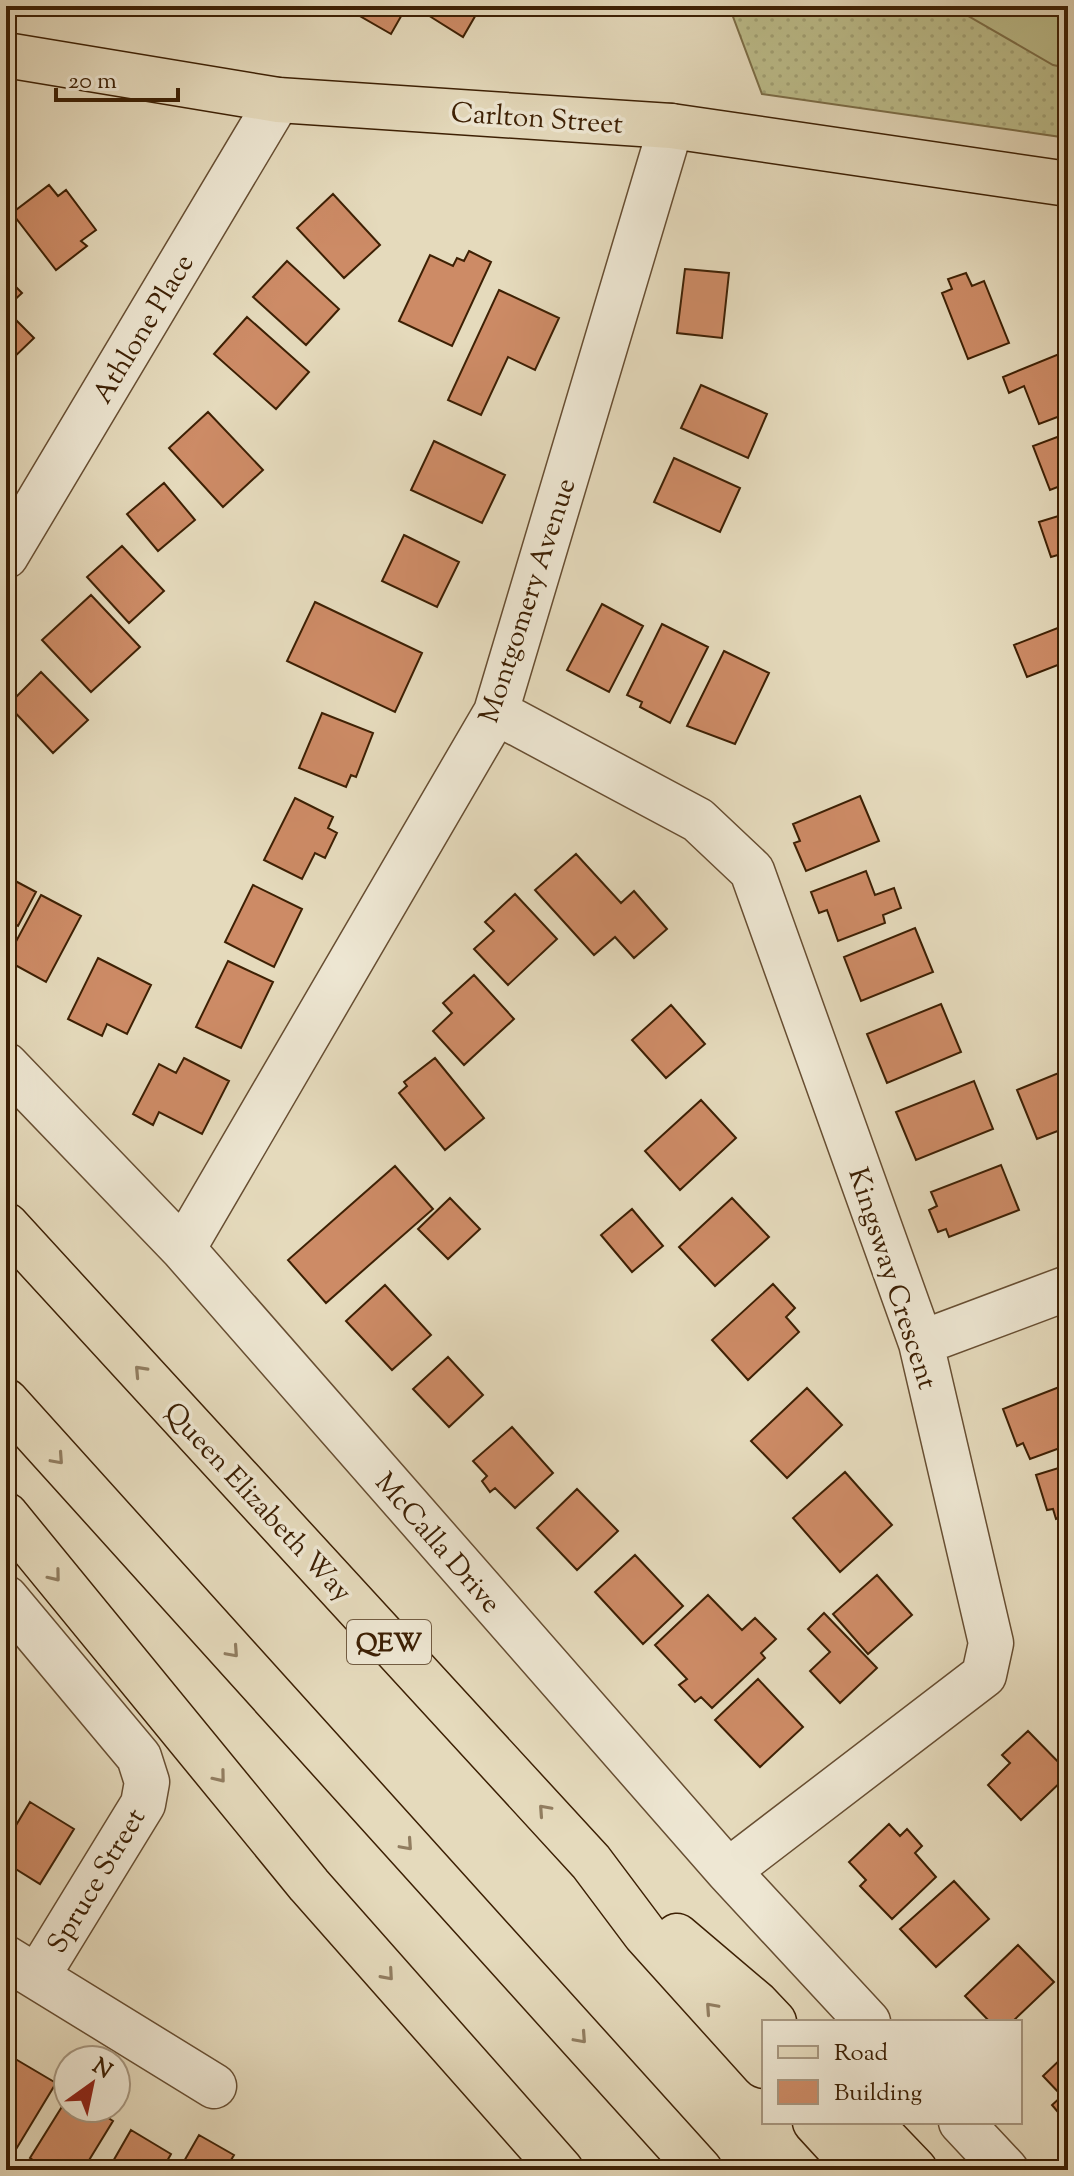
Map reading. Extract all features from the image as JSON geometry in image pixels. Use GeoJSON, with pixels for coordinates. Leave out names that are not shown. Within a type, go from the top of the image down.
{"type":"FeatureCollection","features":[{"type":"Feature","properties":{"kind":"main road","name":"Carlton Street"},"geometry":{"type":"LineString","coordinates":[[6,55],[278,100],[671,126],[1068,184]]}},
{"type":"Feature","properties":{"kind":"main road","name":"Queen Elizabeth Way"},"geometry":{"type":"LineString","coordinates":[[6,1225],[591,1862],[645,1934],[762,2064]]}},
{"type":"Feature","properties":{"kind":"main road"},"geometry":{"type":"LineString","coordinates":[[6,1401],[700,2170]]}},
{"type":"Feature","properties":{"kind":"main road"},"geometry":{"type":"LineString","coordinates":[[6,1515],[309,1885],[561,2170]]}},
{"type":"Feature","properties":{"kind":"main road"},"geometry":{"type":"LineString","coordinates":[[591,1862],[772,2020]]}},
{"type":"Feature","properties":{"kind":"main road"},"geometry":{"type":"LineString","coordinates":[[817,2124],[859,2170]]}},
{"type":"Feature","properties":{"kind":"main road"},"geometry":{"type":"LineString","coordinates":[[871,2124],[915,2170]]}},
{"type":"Feature","properties":{"kind":"street","name":"Athlone Place"},"geometry":{"type":"LineString","coordinates":[[6,556],[278,100]]}},
{"type":"Feature","properties":{"kind":"street","name":"Montgomery Avenue"},"geometry":{"type":"LineString","coordinates":[[183,1249],[496,712],[671,126]]}},
{"type":"Feature","properties":{"kind":"street","name":"Kingsway Crescent"},"geometry":{"type":"LineString","coordinates":[[496,712],[698,820],[752,871],[921,1343],[991,1643],[984,1675],[728,1871]]}},
{"type":"Feature","properties":{"kind":"street","name":"McCalla Drive"},"geometry":{"type":"LineString","coordinates":[[6,1065],[183,1249],[728,1871],[866,2020]]}},
{"type":"Feature","properties":{"kind":"street"},"geometry":{"type":"LineString","coordinates":[[921,1343],[1068,1288]]}},
{"type":"Feature","properties":{"kind":"street","name":"Spruce Street"},"geometry":{"type":"LineString","coordinates":[[6,1598],[139,1757],[147,1782],[143,1804],[21,1967],[214,2086]]}},
{"type":"Feature","properties":{"kind":"street"},"geometry":{"type":"LineString","coordinates":[[963,2124],[1006,2170]]}},
{"type":"Feature","properties":{"kind":"green space"},"geometry":{"type":"Polygon","coordinates":[[[729,6],[1068,6],[1068,138],[762,94],[729,6]]]}},
{"type":"Feature","properties":{"kind":"green space"},"geometry":{"type":"Polygon","coordinates":[[[951,6],[1068,6],[1068,68],[1053,65],[951,6]]]}},
{"type":"Feature","properties":{"kind":"building"},"geometry":{"type":"Polygon","coordinates":[[[356,6],[415,6],[410,14],[404,11],[391,34],[353,12],[356,6]]]}},
{"type":"Feature","properties":{"kind":"building"},"geometry":{"type":"Polygon","coordinates":[[[426,6],[481,6],[463,37],[423,12],[426,6]]]}},
{"type":"Feature","properties":{"kind":"building"},"geometry":{"type":"Polygon","coordinates":[[[49,185],[58,196],[66,190],[96,230],[81,241],[87,246],[56,270],[12,213],[49,185]]]}},
{"type":"Feature","properties":{"kind":"building"},"geometry":{"type":"Polygon","coordinates":[[[333,194],[380,245],[344,278],[297,228],[333,194]]]}},
{"type":"Feature","properties":{"kind":"building"},"geometry":{"type":"Polygon","coordinates":[[[469,251],[491,262],[452,346],[399,321],[430,255],[453,266],[457,258],[464,261],[469,251]]]}},
{"type":"Feature","properties":{"kind":"building"},"geometry":{"type":"Polygon","coordinates":[[[287,261],[339,309],[306,345],[253,297],[287,261]]]}},
{"type":"Feature","properties":{"kind":"building"},"geometry":{"type":"Polygon","coordinates":[[[685,269],[729,273],[722,338],[677,333],[685,269]]]}},
{"type":"Feature","properties":{"kind":"building"},"geometry":{"type":"Polygon","coordinates":[[[966,273],[972,286],[984,281],[1009,343],[968,359],[942,293],[952,289],[948,279],[966,273]]]}},
{"type":"Feature","properties":{"kind":"building"},"geometry":{"type":"Polygon","coordinates":[[[6,277],[22,293],[6,308],[6,277]]]}},
{"type":"Feature","properties":{"kind":"building"},"geometry":{"type":"Polygon","coordinates":[[[499,290],[559,318],[535,370],[508,357],[481,415],[448,400],[499,290]]]}},
{"type":"Feature","properties":{"kind":"building"},"geometry":{"type":"Polygon","coordinates":[[[6,310],[34,338],[6,365],[6,310]]]}},
{"type":"Feature","properties":{"kind":"building"},"geometry":{"type":"Polygon","coordinates":[[[247,317],[309,372],[276,409],[214,354],[247,317]]]}},
{"type":"Feature","properties":{"kind":"building"},"geometry":{"type":"Polygon","coordinates":[[[1064,352],[1068,362],[1068,413],[1039,424],[1024,386],[1009,393],[1003,377],[1064,352]]]}},
{"type":"Feature","properties":{"kind":"building"},"geometry":{"type":"Polygon","coordinates":[[[701,385],[767,414],[748,458],[681,428],[701,385]]]}},
{"type":"Feature","properties":{"kind":"building"},"geometry":{"type":"Polygon","coordinates":[[[208,412],[263,470],[223,507],[169,448],[208,412]]]}},
{"type":"Feature","properties":{"kind":"building"},"geometry":{"type":"Polygon","coordinates":[[[1068,433],[1068,483],[1050,490],[1033,446],[1068,433]]]}},
{"type":"Feature","properties":{"kind":"building"},"geometry":{"type":"Polygon","coordinates":[[[434,441],[505,475],[482,523],[411,490],[434,441]]]}},
{"type":"Feature","properties":{"kind":"building"},"geometry":{"type":"Polygon","coordinates":[[[674,458],[740,488],[720,532],[654,502],[674,458]]]}},
{"type":"Feature","properties":{"kind":"building"},"geometry":{"type":"Polygon","coordinates":[[[164,483],[195,520],[158,551],[127,514],[164,483]]]}},
{"type":"Feature","properties":{"kind":"building"},"geometry":{"type":"Polygon","coordinates":[[[1068,513],[1068,552],[1051,557],[1039,522],[1068,513]]]}},
{"type":"Feature","properties":{"kind":"building"},"geometry":{"type":"Polygon","coordinates":[[[404,535],[459,562],[437,607],[382,581],[404,535]]]}},
{"type":"Feature","properties":{"kind":"building"},"geometry":{"type":"Polygon","coordinates":[[[122,546],[164,591],[129,623],[87,577],[122,546]]]}},
{"type":"Feature","properties":{"kind":"building"},"geometry":{"type":"Polygon","coordinates":[[[91,595],[140,647],[91,692],[42,640],[91,595]]]}},
{"type":"Feature","properties":{"kind":"building"},"geometry":{"type":"Polygon","coordinates":[[[315,602],[422,653],[395,712],[287,661],[315,602]]]}},
{"type":"Feature","properties":{"kind":"building"},"geometry":{"type":"Polygon","coordinates":[[[602,604],[643,626],[609,692],[567,670],[602,604]]]}},
{"type":"Feature","properties":{"kind":"building"},"geometry":{"type":"Polygon","coordinates":[[[662,624],[708,647],[670,723],[640,707],[642,702],[627,695],[662,624]]]}},
{"type":"Feature","properties":{"kind":"building"},"geometry":{"type":"Polygon","coordinates":[[[1068,624],[1068,661],[1027,677],[1014,645],[1068,624]]]}},
{"type":"Feature","properties":{"kind":"building"},"geometry":{"type":"Polygon","coordinates":[[[724,651],[769,673],[735,744],[687,726],[724,651]]]}},
{"type":"Feature","properties":{"kind":"building"},"geometry":{"type":"Polygon","coordinates":[[[41,672],[88,720],[53,753],[8,705],[41,672]]]}},
{"type":"Feature","properties":{"kind":"building"},"geometry":{"type":"Polygon","coordinates":[[[322,713],[373,733],[356,777],[351,775],[346,787],[299,768],[322,713]]]}},
{"type":"Feature","properties":{"kind":"building"},"geometry":{"type":"Polygon","coordinates":[[[860,796],[879,841],[806,871],[794,843],[800,841],[793,824],[860,796]]]}},
{"type":"Feature","properties":{"kind":"building"},"geometry":{"type":"Polygon","coordinates":[[[295,798],[333,817],[328,828],[337,833],[325,858],[315,853],[302,879],[264,860],[295,798]]]}},
{"type":"Feature","properties":{"kind":"building"},"geometry":{"type":"Polygon","coordinates":[[[576,854],[621,903],[634,891],[667,929],[634,958],[615,937],[594,955],[535,890],[576,854]]]}},
{"type":"Feature","properties":{"kind":"building"},"geometry":{"type":"Polygon","coordinates":[[[866,871],[875,895],[894,888],[901,908],[883,915],[885,923],[838,941],[827,910],[819,913],[811,892],[866,871]]]}},
{"type":"Feature","properties":{"kind":"building"},"geometry":{"type":"Polygon","coordinates":[[[6,876],[36,892],[18,926],[6,920],[6,876]]]}},
{"type":"Feature","properties":{"kind":"building"},"geometry":{"type":"Polygon","coordinates":[[[253,885],[302,909],[274,967],[225,942],[253,885]]]}},
{"type":"Feature","properties":{"kind":"building"},"geometry":{"type":"Polygon","coordinates":[[[515,894],[557,939],[508,985],[474,949],[494,931],[485,922],[515,894]]]}},
{"type":"Feature","properties":{"kind":"building"},"geometry":{"type":"Polygon","coordinates":[[[41,895],[81,916],[46,982],[6,960],[41,895]]]}},
{"type":"Feature","properties":{"kind":"building"},"geometry":{"type":"Polygon","coordinates":[[[915,928],[933,972],[861,1001],[844,957],[915,928]]]}},
{"type":"Feature","properties":{"kind":"building"},"geometry":{"type":"Polygon","coordinates":[[[98,958],[151,985],[127,1034],[107,1024],[102,1036],[68,1019],[98,958]]]}},
{"type":"Feature","properties":{"kind":"building"},"geometry":{"type":"Polygon","coordinates":[[[228,961],[273,982],[241,1048],[196,1027],[228,961]]]}},
{"type":"Feature","properties":{"kind":"building"},"geometry":{"type":"Polygon","coordinates":[[[474,975],[514,1019],[464,1065],[433,1031],[452,1013],[443,1003],[474,975]]]}},
{"type":"Feature","properties":{"kind":"building"},"geometry":{"type":"Polygon","coordinates":[[[941,1004],[961,1052],[887,1083],[867,1034],[941,1004]]]}},
{"type":"Feature","properties":{"kind":"building"},"geometry":{"type":"Polygon","coordinates":[[[671,1005],[705,1044],[666,1078],[632,1040],[671,1005]]]}},
{"type":"Feature","properties":{"kind":"building"},"geometry":{"type":"Polygon","coordinates":[[[184,1058],[229,1081],[202,1134],[159,1112],[153,1125],[133,1114],[159,1064],[176,1073],[184,1058]]]}},
{"type":"Feature","properties":{"kind":"building"},"geometry":{"type":"Polygon","coordinates":[[[435,1058],[484,1118],[445,1150],[399,1093],[407,1086],[404,1082],[435,1058]]]}},
{"type":"Feature","properties":{"kind":"building"},"geometry":{"type":"Polygon","coordinates":[[[1061,1072],[1068,1089],[1068,1127],[1037,1139],[1017,1090],[1061,1072]]]}},
{"type":"Feature","properties":{"kind":"building"},"geometry":{"type":"Polygon","coordinates":[[[974,1081],[993,1129],[916,1160],[896,1112],[974,1081]]]}},
{"type":"Feature","properties":{"kind":"building"},"geometry":{"type":"Polygon","coordinates":[[[701,1100],[736,1138],[680,1190],[645,1151],[701,1100]]]}},
{"type":"Feature","properties":{"kind":"building"},"geometry":{"type":"Polygon","coordinates":[[[1001,1165],[1019,1210],[949,1237],[946,1229],[938,1232],[929,1210],[937,1206],[931,1192],[1001,1165]]]}},
{"type":"Feature","properties":{"kind":"building"},"geometry":{"type":"Polygon","coordinates":[[[395,1166],[433,1209],[326,1303],[288,1260],[395,1166]]]}},
{"type":"Feature","properties":{"kind":"building"},"geometry":{"type":"Polygon","coordinates":[[[450,1198],[480,1229],[448,1259],[418,1229],[450,1198]]]}},
{"type":"Feature","properties":{"kind":"building"},"geometry":{"type":"Polygon","coordinates":[[[732,1198],[769,1237],[715,1286],[679,1247],[732,1198]]]}},
{"type":"Feature","properties":{"kind":"building"},"geometry":{"type":"Polygon","coordinates":[[[632,1209],[663,1246],[632,1272],[601,1235],[632,1209]]]}},
{"type":"Feature","properties":{"kind":"building"},"geometry":{"type":"Polygon","coordinates":[[[773,1284],[795,1308],[786,1317],[799,1332],[748,1380],[712,1340],[773,1284]]]}},
{"type":"Feature","properties":{"kind":"building"},"geometry":{"type":"Polygon","coordinates":[[[385,1285],[431,1335],[392,1370],[346,1321],[385,1285]]]}},
{"type":"Feature","properties":{"kind":"building"},"geometry":{"type":"Polygon","coordinates":[[[448,1357],[483,1395],[449,1427],[413,1389],[448,1357]]]}},
{"type":"Feature","properties":{"kind":"building"},"geometry":{"type":"Polygon","coordinates":[[[1067,1384],[1068,1445],[1030,1459],[1023,1443],[1017,1446],[1003,1409],[1067,1384]]]}},
{"type":"Feature","properties":{"kind":"building"},"geometry":{"type":"Polygon","coordinates":[[[807,1388],[842,1425],[787,1478],[751,1441],[807,1388]]]}},
{"type":"Feature","properties":{"kind":"building"},"geometry":{"type":"Polygon","coordinates":[[[512,1427],[553,1473],[515,1508],[495,1488],[490,1492],[482,1481],[487,1476],[473,1461],[512,1427]]]}},
{"type":"Feature","properties":{"kind":"building"},"geometry":{"type":"Polygon","coordinates":[[[1068,1465],[1068,1515],[1056,1519],[1053,1509],[1047,1510],[1036,1475],[1068,1465]]]}},
{"type":"Feature","properties":{"kind":"building"},"geometry":{"type":"Polygon","coordinates":[[[845,1472],[892,1525],[840,1572],[793,1518],[845,1472]]]}},
{"type":"Feature","properties":{"kind":"building"},"geometry":{"type":"Polygon","coordinates":[[[577,1489],[618,1531],[577,1570],[537,1528],[577,1489]]]}},
{"type":"Feature","properties":{"kind":"building"},"geometry":{"type":"Polygon","coordinates":[[[635,1555],[683,1606],[643,1644],[595,1592],[635,1555]]]}},
{"type":"Feature","properties":{"kind":"building"},"geometry":{"type":"Polygon","coordinates":[[[877,1575],[912,1615],[868,1654],[833,1614],[877,1575]]]}},
{"type":"Feature","properties":{"kind":"building"},"geometry":{"type":"Polygon","coordinates":[[[708,1595],[742,1630],[755,1618],[776,1639],[761,1653],[765,1658],[712,1708],[701,1697],[695,1702],[679,1685],[687,1679],[655,1645],[708,1595]]]}},
{"type":"Feature","properties":{"kind":"building"},"geometry":{"type":"Polygon","coordinates":[[[824,1613],[877,1668],[840,1703],[810,1671],[830,1652],[808,1629],[824,1613]]]}},
{"type":"Feature","properties":{"kind":"building"},"geometry":{"type":"Polygon","coordinates":[[[758,1679],[803,1727],[760,1767],[715,1720],[758,1679]]]}},
{"type":"Feature","properties":{"kind":"building"},"geometry":{"type":"Polygon","coordinates":[[[1028,1731],[1068,1775],[1021,1820],[988,1785],[1010,1763],[1002,1755],[1028,1731]]]}},
{"type":"Feature","properties":{"kind":"building"},"geometry":{"type":"Polygon","coordinates":[[[30,1802],[74,1829],[40,1884],[6,1863],[6,1842],[30,1802]]]}},
{"type":"Feature","properties":{"kind":"building"},"geometry":{"type":"Polygon","coordinates":[[[889,1824],[900,1836],[907,1829],[922,1846],[915,1853],[936,1877],[892,1919],[860,1886],[866,1880],[849,1862],[889,1824]]]}},
{"type":"Feature","properties":{"kind":"building"},"geometry":{"type":"Polygon","coordinates":[[[954,1881],[989,1919],[936,1967],[900,1929],[954,1881]]]}},
{"type":"Feature","properties":{"kind":"building"},"geometry":{"type":"Polygon","coordinates":[[[1018,1945],[1054,1982],[1014,2020],[988,2020],[965,1996],[1018,1945]]]}},
{"type":"Feature","properties":{"kind":"building"},"geometry":{"type":"Polygon","coordinates":[[[1068,2052],[1068,2113],[1063,2118],[1052,2105],[1062,2096],[1043,2076],[1068,2052]]]}},
{"type":"Feature","properties":{"kind":"building"},"geometry":{"type":"Polygon","coordinates":[[[12,2057],[52,2081],[52,2090],[15,2151],[6,2146],[6,2068],[12,2057]]]}},
{"type":"Feature","properties":{"kind":"building"},"geometry":{"type":"Polygon","coordinates":[[[52,2123],[111,2124],[83,2170],[48,2170],[30,2158],[52,2123]]]}},
{"type":"Feature","properties":{"kind":"building"},"geometry":{"type":"Polygon","coordinates":[[[131,2130],[171,2154],[162,2170],[108,2170],[131,2130]]]}},
{"type":"Feature","properties":{"kind":"building"},"geometry":{"type":"Polygon","coordinates":[[[199,2135],[234,2155],[225,2170],[179,2170],[199,2135]]]}}]}
